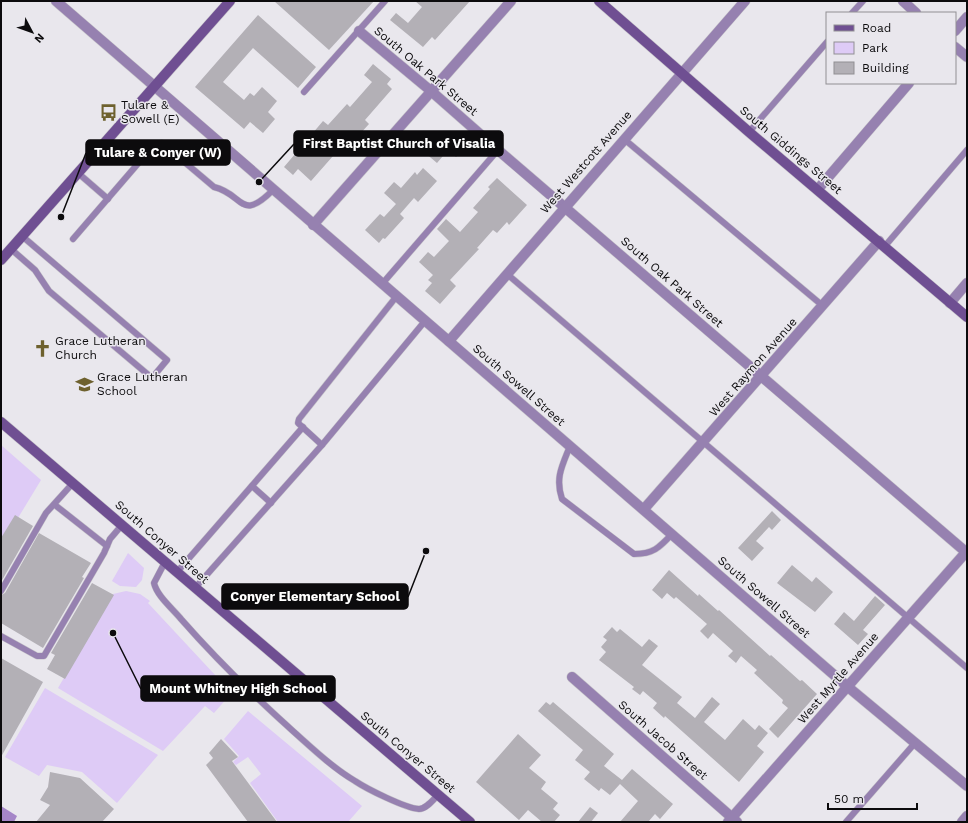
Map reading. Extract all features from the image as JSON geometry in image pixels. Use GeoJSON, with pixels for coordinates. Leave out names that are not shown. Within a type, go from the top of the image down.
{"type":"FeatureCollection","features":[{"type":"Feature","properties":{"kind":"street","name":"South Sowell Street"},"geometry":{"type":"LineString","coordinates":[[56,1],[848,687],[967,786]]}},
{"type":"Feature","properties":{"kind":"street"},"geometry":{"type":"LineString","coordinates":[[1,260],[230,1]]}},
{"type":"Feature","properties":{"kind":"street"},"geometry":{"type":"LineString","coordinates":[[313,225],[511,1]]}},
{"type":"Feature","properties":{"kind":"street","name":"South Giddings Street"},"geometry":{"type":"LineString","coordinates":[[599,1],[749,132],[882,243],[967,317]]}},
{"type":"Feature","properties":{"kind":"street","name":"West Westcott Avenue"},"geometry":{"type":"LineString","coordinates":[[448,342],[745,1]]}},
{"type":"Feature","properties":{"kind":"street"},"geometry":{"type":"LineString","coordinates":[[903,1],[915,12]]}},
{"type":"Feature","properties":{"kind":"street"},"geometry":{"type":"LineString","coordinates":[[956,30],[967,17]]}},
{"type":"Feature","properties":{"kind":"street","name":"South Oak Park Street"},"geometry":{"type":"LineString","coordinates":[[359,31],[432,91],[498,150],[967,552]]}},
{"type":"Feature","properties":{"kind":"street"},"geometry":{"type":"LineString","coordinates":[[956,47],[967,57]]}},
{"type":"Feature","properties":{"kind":"street"},"geometry":{"type":"LineString","coordinates":[[818,189],[909,84]]}},
{"type":"Feature","properties":{"kind":"street","name":"West Raymon Avenue"},"geometry":{"type":"LineString","coordinates":[[644,509],[704,443],[823,306],[882,243]]}},
{"type":"Feature","properties":{"kind":"street"},"geometry":{"type":"LineString","coordinates":[[950,302],[967,283]]}},
{"type":"Feature","properties":{"kind":"street","name":"South Conyer Street"},"geometry":{"type":"LineString","coordinates":[[1,422],[470,822]]}},
{"type":"Feature","properties":{"kind":"street","name":"West Myrtle Avenue"},"geometry":{"type":"LineString","coordinates":[[732,821],[967,552]]}},
{"type":"Feature","properties":{"kind":"street","name":"South Jacob Street"},"geometry":{"type":"LineString","coordinates":[[572,677],[732,821]]}},
{"type":"Feature","properties":{"kind":"street"},"geometry":{"type":"LineString","coordinates":[[962,822],[967,816]]}},
{"type":"Feature","properties":{"kind":"lane"},"geometry":{"type":"LineString","coordinates":[[304,92],[385,1]]}},
{"type":"Feature","properties":{"kind":"lane"},"geometry":{"type":"LineString","coordinates":[[853,12],[863,1]]}},
{"type":"Feature","properties":{"kind":"lane"},"geometry":{"type":"LineString","coordinates":[[749,132],[826,43]]}},
{"type":"Feature","properties":{"kind":"lane"},"geometry":{"type":"LineString","coordinates":[[624,139],[823,306]]}},
{"type":"Feature","properties":{"kind":"lane"},"geometry":{"type":"LineString","coordinates":[[73,239],[154,145],[162,143],[214,187],[222,189],[238,202],[245,205],[254,206],[261,202],[273,190]]}},
{"type":"Feature","properties":{"kind":"lane"},"geometry":{"type":"LineString","coordinates":[[382,284],[498,150]]}},
{"type":"Feature","properties":{"kind":"lane"},"geometry":{"type":"LineString","coordinates":[[882,243],[967,150]]}},
{"type":"Feature","properties":{"kind":"lane"},"geometry":{"type":"LineString","coordinates":[[78,173],[108,199]]}},
{"type":"Feature","properties":{"kind":"lane"},"geometry":{"type":"LineString","coordinates":[[10,249],[35,270],[49,291],[152,378],[167,360],[22,236]]}},
{"type":"Feature","properties":{"kind":"lane"},"geometry":{"type":"LineString","coordinates":[[507,274],[967,668]]}},
{"type":"Feature","properties":{"kind":"lane"},"geometry":{"type":"LineString","coordinates":[[322,445],[298,423],[304,410],[396,297]]}},
{"type":"Feature","properties":{"kind":"lane"},"geometry":{"type":"LineString","coordinates":[[195,588],[322,445],[426,321]]}},
{"type":"Feature","properties":{"kind":"lane"},"geometry":{"type":"LineString","coordinates":[[177,572],[303,427]]}},
{"type":"Feature","properties":{"kind":"lane"},"geometry":{"type":"LineString","coordinates":[[570,446],[561,467],[558,486],[562,500],[634,554],[648,554],[664,543],[672,534]]}},
{"type":"Feature","properties":{"kind":"lane"},"geometry":{"type":"LineString","coordinates":[[1,591],[46,513],[55,505],[73,482]]}},
{"type":"Feature","properties":{"kind":"lane"},"geometry":{"type":"LineString","coordinates":[[252,486],[271,503]]}},
{"type":"Feature","properties":{"kind":"lane"},"geometry":{"type":"LineString","coordinates":[[55,505],[107,546]]}},
{"type":"Feature","properties":{"kind":"lane"},"geometry":{"type":"LineString","coordinates":[[1,636],[37,656],[44,656],[52,645],[110,539],[122,524]]}},
{"type":"Feature","properties":{"kind":"lane"},"geometry":{"type":"LineString","coordinates":[[165,562],[154,582],[159,594],[205,647],[258,699],[319,753],[355,781],[388,798],[412,807],[420,809],[425,807],[438,795]]}},
{"type":"Feature","properties":{"kind":"lane"},"geometry":{"type":"LineString","coordinates":[[846,822],[916,743]]}},
{"type":"Feature","properties":{"kind":"green space"},"geometry":{"type":"Polygon","coordinates":[[[1,445],[41,480],[1,546],[1,445]]]}},
{"type":"Feature","properties":{"kind":"green space"},"geometry":{"type":"Polygon","coordinates":[[[128,553],[144,568],[142,580],[136,587],[120,586],[112,581],[128,553]]]}},
{"type":"Feature","properties":{"kind":"green space"},"geometry":{"type":"Polygon","coordinates":[[[126,591],[140,594],[150,601],[148,603],[229,690],[228,697],[214,713],[205,706],[163,751],[58,688],[113,594],[126,591]]]}},
{"type":"Feature","properties":{"kind":"green space"},"geometry":{"type":"Polygon","coordinates":[[[45,688],[158,755],[117,803],[82,772],[47,765],[39,776],[5,757],[45,688]]]}},
{"type":"Feature","properties":{"kind":"green space"},"geometry":{"type":"Polygon","coordinates":[[[248,711],[362,806],[348,822],[278,822],[250,783],[261,774],[248,757],[236,765],[233,762],[239,756],[224,739],[248,711]]]}},
{"type":"Feature","properties":{"kind":"shaded area"},"geometry":{"type":"Polygon","coordinates":[[[1,806],[17,816],[14,822],[1,822],[1,806]]]}},
{"type":"Feature","properties":{"kind":"building"},"geometry":{"type":"Polygon","coordinates":[[[274,1],[374,1],[329,50],[274,1]]]}},
{"type":"Feature","properties":{"kind":"building"},"geometry":{"type":"Polygon","coordinates":[[[415,1],[470,1],[435,40],[432,37],[423,47],[390,20],[396,13],[408,23],[422,7],[415,1]]]}},
{"type":"Feature","properties":{"kind":"building"},"geometry":{"type":"Polygon","coordinates":[[[258,15],[316,67],[298,88],[253,48],[223,82],[244,100],[250,93],[254,96],[262,87],[277,101],[268,112],[275,119],[263,133],[250,122],[244,129],[195,87],[258,15]]]}},
{"type":"Feature","properties":{"kind":"building"},"geometry":{"type":"Polygon","coordinates":[[[373,64],[391,79],[387,84],[392,89],[365,120],[369,124],[359,135],[355,131],[311,181],[298,169],[293,175],[284,167],[323,121],[328,125],[347,104],[350,107],[372,82],[364,75],[373,64]]]}},
{"type":"Feature","properties":{"kind":"building"},"geometry":{"type":"Polygon","coordinates":[[[442,131],[463,150],[456,157],[448,150],[437,163],[424,152],[442,131]]]}},
{"type":"Feature","properties":{"kind":"building"},"geometry":{"type":"Polygon","coordinates":[[[423,168],[437,181],[418,202],[414,198],[400,214],[404,218],[385,239],[383,238],[379,243],[365,230],[380,214],[384,217],[396,204],[384,193],[394,182],[401,188],[415,172],[417,175],[423,168]]]}},
{"type":"Feature","properties":{"kind":"building"},"geometry":{"type":"Polygon","coordinates":[[[497,178],[527,205],[509,225],[507,222],[497,233],[493,230],[477,248],[479,249],[450,280],[456,286],[440,304],[425,291],[432,283],[428,280],[433,275],[419,262],[428,252],[434,257],[449,241],[437,229],[446,219],[460,232],[478,212],[473,208],[490,189],[488,187],[497,178]]]}},
{"type":"Feature","properties":{"kind":"building"},"geometry":{"type":"Polygon","coordinates":[[[772,511],[781,520],[772,530],[769,527],[756,541],[764,548],[752,561],[738,548],[772,511]]]}},
{"type":"Feature","properties":{"kind":"building"},"geometry":{"type":"Polygon","coordinates":[[[15,515],[33,526],[1,582],[1,538],[15,515]]]}},
{"type":"Feature","properties":{"kind":"building"},"geometry":{"type":"Polygon","coordinates":[[[39,533],[91,563],[82,577],[84,578],[43,648],[1,623],[1,595],[5,593],[39,533]]]}},
{"type":"Feature","properties":{"kind":"building"},"geometry":{"type":"Polygon","coordinates":[[[792,565],[812,582],[816,577],[833,592],[815,612],[777,583],[792,565]]]}},
{"type":"Feature","properties":{"kind":"building"},"geometry":{"type":"Polygon","coordinates":[[[669,570],[698,596],[699,594],[718,611],[719,610],[770,656],[771,655],[800,681],[802,680],[817,694],[778,738],[769,729],[788,708],[782,703],[783,700],[754,673],[757,670],[741,656],[736,663],[728,656],[733,651],[713,633],[708,639],[700,631],[707,624],[676,597],[674,599],[667,593],[662,599],[652,590],[669,570]]]}},
{"type":"Feature","properties":{"kind":"building"},"geometry":{"type":"Polygon","coordinates":[[[92,583],[114,595],[65,679],[47,669],[55,655],[51,653],[92,583]]]}},
{"type":"Feature","properties":{"kind":"building"},"geometry":{"type":"Polygon","coordinates":[[[875,596],[885,605],[863,630],[868,634],[858,645],[834,624],[844,612],[854,621],[875,596]]]}},
{"type":"Feature","properties":{"kind":"building"},"geometry":{"type":"Polygon","coordinates":[[[612,627],[617,632],[620,629],[642,647],[649,639],[658,646],[642,665],[682,697],[677,703],[695,718],[712,697],[720,704],[704,722],[725,740],[743,719],[755,730],[759,725],[768,733],[757,746],[764,752],[739,782],[665,716],[664,718],[653,708],[657,703],[643,691],[640,695],[632,689],[634,687],[599,660],[606,652],[601,647],[607,640],[603,637],[612,627]]]}},
{"type":"Feature","properties":{"kind":"building"},"geometry":{"type":"Polygon","coordinates":[[[1,658],[43,682],[1,757],[1,658]]]}},
{"type":"Feature","properties":{"kind":"building"},"geometry":{"type":"Polygon","coordinates":[[[546,702],[550,705],[553,702],[614,754],[604,766],[622,780],[632,769],[673,804],[660,819],[655,814],[648,822],[620,822],[638,801],[620,784],[610,795],[601,788],[599,791],[584,779],[590,772],[575,760],[583,750],[538,711],[546,702]]]}},
{"type":"Feature","properties":{"kind":"building"},"geometry":{"type":"Polygon","coordinates":[[[518,734],[541,755],[529,768],[546,782],[541,789],[558,803],[553,809],[560,815],[554,822],[542,822],[528,810],[519,820],[476,782],[518,734]]]}},
{"type":"Feature","properties":{"kind":"building"},"geometry":{"type":"Polygon","coordinates":[[[221,739],[238,757],[232,761],[277,822],[248,822],[206,765],[213,758],[209,753],[221,739]]]}},
{"type":"Feature","properties":{"kind":"building"},"geometry":{"type":"Polygon","coordinates":[[[50,772],[80,778],[114,809],[102,822],[36,822],[50,805],[40,800],[48,787],[50,772]]]}},
{"type":"Feature","properties":{"kind":"building"},"geometry":{"type":"Polygon","coordinates":[[[590,807],[598,813],[591,822],[578,822],[590,807]]]}},
{"type":"Feature","properties":{"kind":"place","name":"Tulare & Sowell (E)"},"geometry":{"type":"Point","coordinates":[108,112]}},
{"type":"Feature","properties":{"kind":"place","name":"First Baptist Church of Visalia"},"geometry":{"type":"Point","coordinates":[259,182]}},
{"type":"Feature","properties":{"kind":"place","name":"Tulare & Conyer (W)"},"geometry":{"type":"Point","coordinates":[61,217]}},
{"type":"Feature","properties":{"kind":"place","name":"Grace Lutheran Church"},"geometry":{"type":"Point","coordinates":[42,348]}},
{"type":"Feature","properties":{"kind":"place","name":"Grace Lutheran School"},"geometry":{"type":"Point","coordinates":[84,384]}},
{"type":"Feature","properties":{"kind":"place","name":"Conyer Elementary School"},"geometry":{"type":"Point","coordinates":[426,551]}},
{"type":"Feature","properties":{"kind":"place","name":"Mount Whitney High School"},"geometry":{"type":"Point","coordinates":[113,633]}}]}
